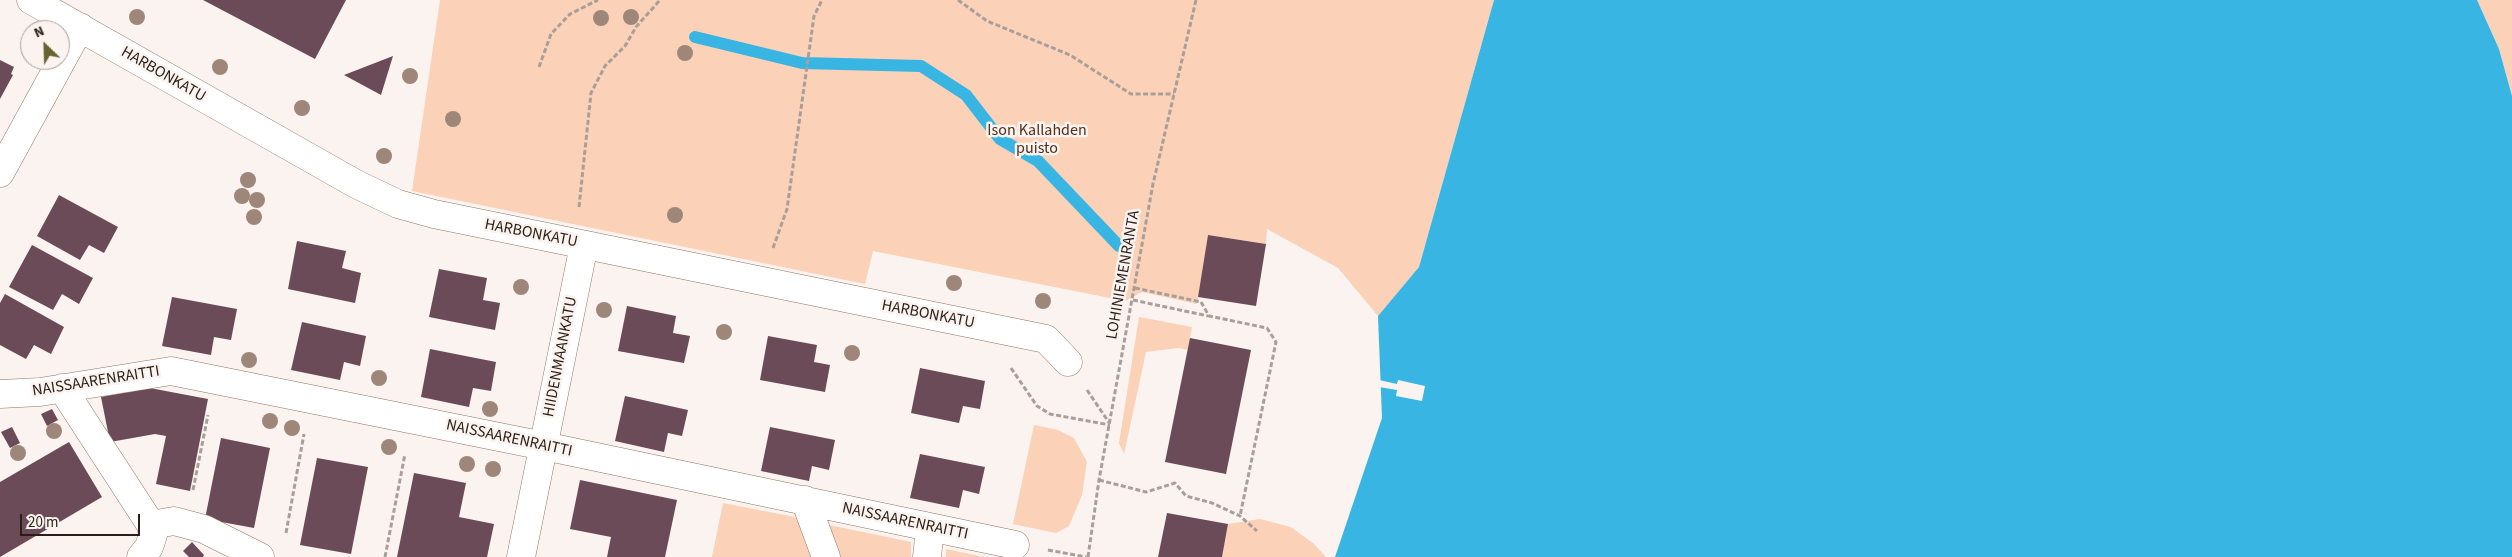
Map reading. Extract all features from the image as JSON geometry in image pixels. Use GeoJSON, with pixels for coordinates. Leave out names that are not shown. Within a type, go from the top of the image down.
{"type":"FeatureCollection","features":[{"type":"Feature","properties":{"kind":"street","name":"HARBONKATU"},"geometry":{"type":"LineString","coordinates":[[31,0],[356,184],[398,204],[434,214],[1046,339],[1068,362]]}},
{"type":"Feature","properties":{"kind":"street"},"geometry":{"type":"LineString","coordinates":[[0,173],[80,27]]}},
{"type":"Feature","properties":{"kind":"street","name":"HIIDENMAANKATU"},"geometry":{"type":"LineString","coordinates":[[521,557],[584,245]]}},
{"type":"Feature","properties":{"kind":"street","name":"NAISSAARENRAITTI"},"geometry":{"type":"LineString","coordinates":[[0,394],[40,392],[171,371],[544,446],[1015,545]]}},
{"type":"Feature","properties":{"kind":"street"},"geometry":{"type":"LineString","coordinates":[[62,388],[151,525],[153,535],[149,547],[141,557]]}},
{"type":"Feature","properties":{"kind":"street"},"geometry":{"type":"LineString","coordinates":[[805,500],[826,557]]}},
{"type":"Feature","properties":{"kind":"street"},"geometry":{"type":"LineString","coordinates":[[151,525],[174,521],[204,529],[260,557]]}},
{"type":"Feature","properties":{"kind":"street"},"geometry":{"type":"LineString","coordinates":[[927,557],[930,528]]}},
{"type":"Feature","properties":{"kind":"path"},"geometry":{"type":"LineString","coordinates":[[539,67],[551,34],[570,14],[598,0]]}},
{"type":"Feature","properties":{"kind":"path"},"geometry":{"type":"LineString","coordinates":[[584,245],[577,222],[591,93],[605,66],[625,46],[636,27],[660,0]]}},
{"type":"Feature","properties":{"kind":"path"},"geometry":{"type":"LineString","coordinates":[[760,281],[787,209],[814,16],[822,0]]}},
{"type":"Feature","properties":{"kind":"path"},"geometry":{"type":"LineString","coordinates":[[958,0],[987,21],[1070,55],[1131,94],[1174,94]]}},
{"type":"Feature","properties":{"kind":"path","name":"LOHINIEMENRANTA"},"geometry":{"type":"LineString","coordinates":[[1088,557],[1099,480],[1153,184],[1196,0]]}},
{"type":"Feature","properties":{"kind":"path"},"geometry":{"type":"LineString","coordinates":[[1135,288],[1201,302],[1209,316]]}},
{"type":"Feature","properties":{"kind":"path"},"geometry":{"type":"LineString","coordinates":[[1133,300],[1267,328],[1276,342],[1240,516]]}},
{"type":"Feature","properties":{"kind":"path"},"geometry":{"type":"LineString","coordinates":[[1008,366],[1038,406],[1050,414],[1110,425]]}},
{"type":"Feature","properties":{"kind":"path"},"geometry":{"type":"LineString","coordinates":[[1096,402],[1110,425]]}},
{"type":"Feature","properties":{"kind":"path"},"geometry":{"type":"LineString","coordinates":[[287,528],[302,442]]}},
{"type":"Feature","properties":{"kind":"path"},"geometry":{"type":"LineString","coordinates":[[192,497],[201,450]]}},
{"type":"Feature","properties":{"kind":"path"},"geometry":{"type":"LineString","coordinates":[[385,557],[404,462]]}},
{"type":"Feature","properties":{"kind":"path"},"geometry":{"type":"LineString","coordinates":[[1099,480],[1146,492],[1175,483],[1186,496],[1212,503],[1240,516],[1257,531]]}},
{"type":"Feature","properties":{"kind":"green space","name":"Ison Kallahden puisto"},"geometry":{"type":"Polygon","coordinates":[[[440,0],[1494,0],[1419,267],[1378,316],[1338,268],[1267,229],[1266,244],[1208,235],[1197,304],[1142,292],[1125,301],[873,251],[865,284],[412,191],[440,0]]]}},
{"type":"Feature","properties":{"kind":"green space"},"geometry":{"type":"Polygon","coordinates":[[[2477,0],[2512,0],[2512,96],[2499,49],[2477,0]]]}},
{"type":"Feature","properties":{"kind":"green space"},"geometry":{"type":"Polygon","coordinates":[[[1139,317],[1192,327],[1188,350],[1178,348],[1146,352],[1124,454],[1119,443],[1139,317]]]}},
{"type":"Feature","properties":{"kind":"green space"},"geometry":{"type":"Polygon","coordinates":[[[1034,425],[1058,430],[1074,438],[1087,462],[1082,495],[1069,526],[1056,533],[1013,524],[1034,425]]]}},
{"type":"Feature","properties":{"kind":"green space"},"geometry":{"type":"Polygon","coordinates":[[[723,503],[795,517],[807,533],[817,557],[712,557],[723,503]]]}},
{"type":"Feature","properties":{"kind":"green space"},"geometry":{"type":"Polygon","coordinates":[[[1260,519],[1291,527],[1314,544],[1326,557],[1222,557],[1228,524],[1260,519]]]}},
{"type":"Feature","properties":{"kind":"green space"},"geometry":{"type":"Polygon","coordinates":[[[829,525],[911,542],[911,557],[835,557],[829,525]]]}},
{"type":"Feature","properties":{"kind":"green space"},"geometry":{"type":"Polygon","coordinates":[[[946,549],[984,557],[946,557],[946,549]]]}},
{"type":"Feature","properties":{"kind":"water"},"geometry":{"type":"Polygon","coordinates":[[[1494,0],[2477,0],[2499,49],[2512,96],[2512,557],[1335,557],[1382,418],[1378,316],[1419,267],[1494,0]]]}},
{"type":"Feature","properties":{"kind":"pier"},"geometry":{"type":"Polygon","coordinates":[[[1379,380],[1397,384],[1398,380],[1425,386],[1422,401],[1396,396],[1397,390],[1379,387],[1379,380]]]}},
{"type":"Feature","properties":{"kind":"building"},"geometry":{"type":"Polygon","coordinates":[[[203,0],[346,0],[315,59],[203,0]]]}},
{"type":"Feature","properties":{"kind":"building"},"geometry":{"type":"Polygon","coordinates":[[[393,56],[381,95],[344,75],[393,56]]]}},
{"type":"Feature","properties":{"kind":"building"},"geometry":{"type":"Polygon","coordinates":[[[0,60],[14,67],[11,74],[13,75],[0,99],[0,60]]]}},
{"type":"Feature","properties":{"kind":"building"},"geometry":{"type":"Polygon","coordinates":[[[59,195],[118,227],[104,253],[89,245],[80,260],[37,236],[59,195]]]}},
{"type":"Feature","properties":{"kind":"building"},"geometry":{"type":"Polygon","coordinates":[[[1208,235],[1266,244],[1256,306],[1198,297],[1208,235]]]}},
{"type":"Feature","properties":{"kind":"building"},"geometry":{"type":"Polygon","coordinates":[[[297,241],[346,251],[342,268],[361,273],[355,303],[288,289],[297,241]]]}},
{"type":"Feature","properties":{"kind":"building"},"geometry":{"type":"Polygon","coordinates":[[[32,245],[93,278],[79,304],[62,294],[53,310],[9,287],[32,245]]]}},
{"type":"Feature","properties":{"kind":"building"},"geometry":{"type":"Polygon","coordinates":[[[439,269],[487,278],[483,300],[500,303],[495,330],[429,317],[439,269]]]}},
{"type":"Feature","properties":{"kind":"building"},"geometry":{"type":"Polygon","coordinates":[[[5,294],[64,327],[51,354],[34,345],[26,359],[0,345],[0,303],[5,294]]]}},
{"type":"Feature","properties":{"kind":"building"},"geometry":{"type":"Polygon","coordinates":[[[172,297],[237,309],[231,340],[214,337],[211,355],[162,346],[172,297]]]}},
{"type":"Feature","properties":{"kind":"building"},"geometry":{"type":"Polygon","coordinates":[[[627,306],[676,316],[673,333],[690,336],[684,363],[618,351],[627,306]]]}},
{"type":"Feature","properties":{"kind":"building"},"geometry":{"type":"Polygon","coordinates":[[[302,322],[366,336],[360,366],[344,362],[340,380],[291,370],[302,322]]]}},
{"type":"Feature","properties":{"kind":"building"},"geometry":{"type":"Polygon","coordinates":[[[768,336],[817,345],[814,362],[830,365],[825,392],[760,380],[768,336]]]}},
{"type":"Feature","properties":{"kind":"building"},"geometry":{"type":"Polygon","coordinates":[[[1190,338],[1251,350],[1226,474],[1165,462],[1190,338]]]}},
{"type":"Feature","properties":{"kind":"building"},"geometry":{"type":"Polygon","coordinates":[[[430,349],[496,362],[491,391],[473,388],[469,407],[421,397],[430,349]]]}},
{"type":"Feature","properties":{"kind":"building"},"geometry":{"type":"Polygon","coordinates":[[[920,368],[985,381],[980,409],[963,406],[959,423],[911,413],[920,368]]]}},
{"type":"Feature","properties":{"kind":"building"},"geometry":{"type":"Polygon","coordinates":[[[150,388],[208,399],[190,491],[156,484],[166,436],[155,434],[110,442],[101,397],[150,388]]]}},
{"type":"Feature","properties":{"kind":"building"},"geometry":{"type":"Polygon","coordinates":[[[625,396],[688,410],[682,436],[668,433],[664,452],[615,441],[625,396]]]}},
{"type":"Feature","properties":{"kind":"building"},"geometry":{"type":"Polygon","coordinates":[[[52,409],[58,420],[47,426],[41,414],[52,409]]]}},
{"type":"Feature","properties":{"kind":"building"},"geometry":{"type":"Polygon","coordinates":[[[12,427],[20,443],[10,448],[1,432],[12,427]]]}},
{"type":"Feature","properties":{"kind":"building"},"geometry":{"type":"Polygon","coordinates":[[[770,427],[835,440],[829,470],[812,466],[809,481],[761,471],[770,427]]]}},
{"type":"Feature","properties":{"kind":"building"},"geometry":{"type":"Polygon","coordinates":[[[221,438],[270,448],[254,528],[205,519],[221,438]]]}},
{"type":"Feature","properties":{"kind":"building"},"geometry":{"type":"Polygon","coordinates":[[[69,442],[102,497],[0,557],[0,482],[69,442]]]}},
{"type":"Feature","properties":{"kind":"building"},"geometry":{"type":"Polygon","coordinates":[[[920,454],[985,467],[979,494],[963,490],[959,508],[910,498],[920,454]]]}},
{"type":"Feature","properties":{"kind":"building"},"geometry":{"type":"Polygon","coordinates":[[[317,458],[368,467],[351,554],[300,545],[317,458]]]}},
{"type":"Feature","properties":{"kind":"building"},"geometry":{"type":"Polygon","coordinates":[[[414,473],[466,483],[459,517],[494,524],[487,557],[397,557],[414,473]]]}},
{"type":"Feature","properties":{"kind":"building"},"geometry":{"type":"Polygon","coordinates":[[[580,480],[677,500],[665,557],[607,557],[611,537],[570,529],[580,480]]]}},
{"type":"Feature","properties":{"kind":"building"},"geometry":{"type":"Polygon","coordinates":[[[1167,513],[1228,524],[1222,557],[1158,557],[1167,513]]]}},
{"type":"Feature","properties":{"kind":"building"},"geometry":{"type":"Polygon","coordinates":[[[192,542],[204,555],[203,557],[189,557],[183,551],[192,542]]]}},
{"type":"Feature","properties":{"kind":"waterway"},"geometry":{"type":"LineString","coordinates":[[695,37],[802,63],[921,66],[966,95],[1000,139],[1038,161],[1119,246]]}}]}
